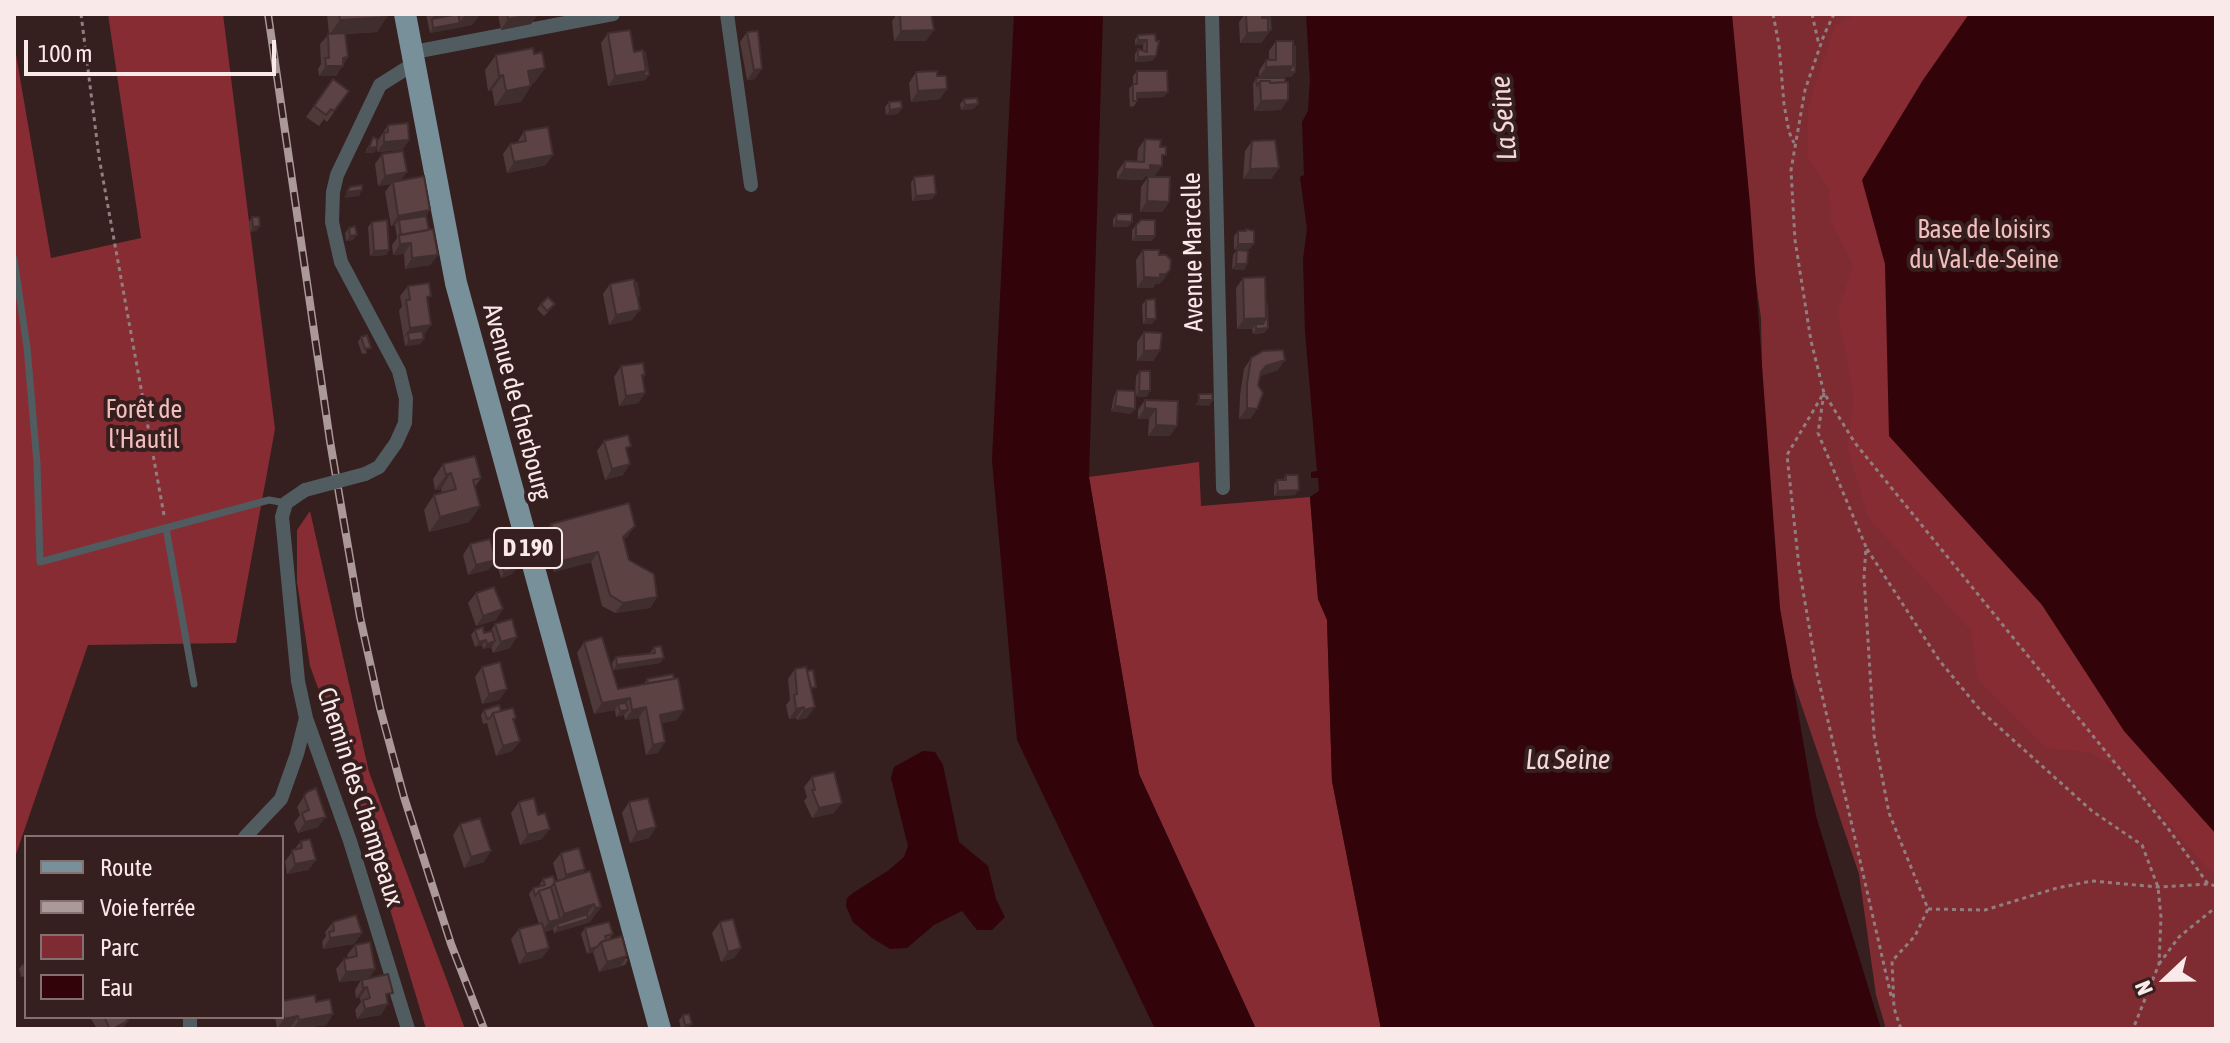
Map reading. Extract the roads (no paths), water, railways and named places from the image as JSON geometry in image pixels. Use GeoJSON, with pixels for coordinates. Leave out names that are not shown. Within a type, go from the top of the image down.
{"type":"FeatureCollection","features":[{"type":"Feature","properties":{"kind":"main road","name":"D 190"},"geometry":{"type":"LineString","coordinates":[[405,14],[415,58]]}},
{"type":"Feature","properties":{"kind":"main road","name":"Avenue de Cherbourg"},"geometry":{"type":"LineString","coordinates":[[415,58],[449,252],[466,323],[660,1029]]}},
{"type":"Feature","properties":{"kind":"street"},"geometry":{"type":"LineString","coordinates":[[286,503],[305,490],[365,474],[379,467],[396,443],[405,423],[406,399],[399,371],[341,262],[332,222],[337,175],[380,85],[415,58],[613,14]]}},
{"type":"Feature","properties":{"kind":"street"},"geometry":{"type":"LineString","coordinates":[[727,14],[751,185]]}},
{"type":"Feature","properties":{"kind":"street","name":"Avenue Marcelle"},"geometry":{"type":"LineString","coordinates":[[1212,14],[1223,488]]}},
{"type":"Feature","properties":{"kind":"street","name":"Chemin des Champeaux"},"geometry":{"type":"LineString","coordinates":[[286,503],[282,517],[296,666],[306,718],[350,841],[408,1029]]}},
{"type":"Feature","properties":{"kind":"street"},"geometry":{"type":"LineString","coordinates":[[247,835],[281,799],[306,718]]}},
{"type":"Feature","properties":{"kind":"lane"},"geometry":{"type":"LineString","coordinates":[[14,259],[27,347],[37,463],[40,562],[269,500],[286,503]]}},
{"type":"Feature","properties":{"kind":"lane"},"geometry":{"type":"LineString","coordinates":[[166,528],[194,684]]}},
{"type":"Feature","properties":{"kind":"water"},"geometry":{"type":"Polygon","coordinates":[[[1014,14],[1103,14],[1089,477],[1139,774],[1256,1029],[1155,1029],[1017,740],[992,460],[1014,14]]]}},
{"type":"Feature","properties":{"kind":"water","name":"La Seine"},"geometry":{"type":"Polygon","coordinates":[[[1306,14],[1732,14],[1750,204],[1780,608],[1816,816],[1881,1029],[1381,1029],[1332,781],[1327,620],[1318,599],[1310,497],[1319,491],[1318,478],[1311,478],[1311,472],[1317,471],[1305,332],[1303,259],[1307,229],[1300,177],[1304,175],[1302,122],[1308,111],[1310,80],[1306,14]]]}},
{"type":"Feature","properties":{"kind":"water"},"geometry":{"type":"Polygon","coordinates":[[[1969,14],[2216,14],[2216,834],[2124,731],[2042,605],[1889,436],[1885,264],[1862,180],[1923,80],[1969,14]]]}},
{"type":"Feature","properties":{"kind":"water"},"geometry":{"type":"Polygon","coordinates":[[[923,751],[935,752],[943,765],[959,842],[988,866],[996,899],[1005,917],[992,930],[977,930],[962,911],[934,925],[907,948],[890,949],[853,922],[846,906],[847,898],[904,857],[908,846],[891,778],[894,767],[923,751]]]}},
{"type":"Feature","properties":{"kind":"railway"},"geometry":{"type":"LineString","coordinates":[[268,14],[330,441],[360,617],[404,797],[451,944],[484,1029]]}},
{"type":"Feature","properties":{"kind":"park label","name":"Base de loisirs du Val-de-Seine"},"geometry":{"type":"Point","coordinates":[1984,245]}},
{"type":"Feature","properties":{"kind":"park label","name":"Forêt de l'Hautil"},"geometry":{"type":"Point","coordinates":[144,425]}}]}
